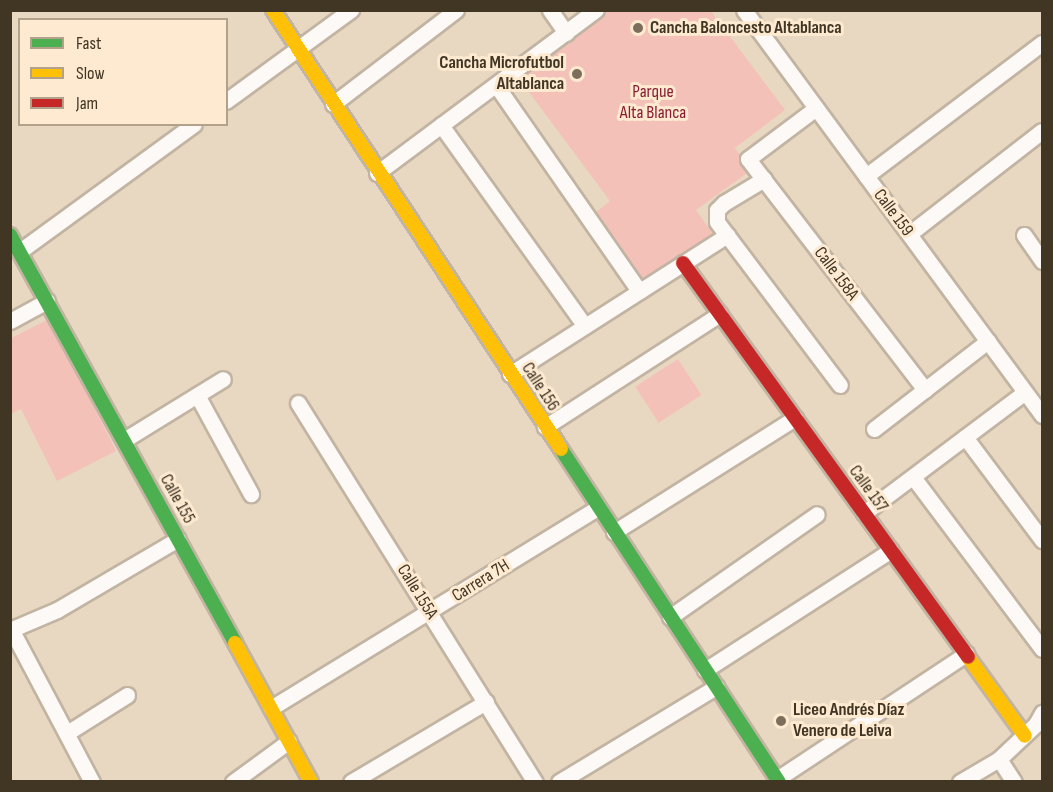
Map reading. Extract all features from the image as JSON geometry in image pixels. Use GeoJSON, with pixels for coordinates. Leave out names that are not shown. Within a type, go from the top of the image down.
{"type":"FeatureCollection","features":[{"type":"Feature","properties":{"kind":"street","name":"Calle 156"},"geometry":{"type":"LineString","coordinates":[[273,10],[377,173],[778,780]]}},
{"type":"Feature","properties":{"kind":"street"},"geometry":{"type":"LineString","coordinates":[[228,100],[351,10]]}},
{"type":"Feature","properties":{"kind":"street"},"geometry":{"type":"LineString","coordinates":[[333,104],[456,10]]}},
{"type":"Feature","properties":{"kind":"street"},"geometry":{"type":"LineString","coordinates":[[550,10],[566,33]]}},
{"type":"Feature","properties":{"kind":"street"},"geometry":{"type":"LineString","coordinates":[[377,173],[597,10]]}},
{"type":"Feature","properties":{"kind":"street","name":"Calle 159"},"geometry":{"type":"LineString","coordinates":[[744,10],[1042,415]]}},
{"type":"Feature","properties":{"kind":"street"},"geometry":{"type":"LineString","coordinates":[[866,176],[1042,44]]}},
{"type":"Feature","properties":{"kind":"street"},"geometry":{"type":"LineString","coordinates":[[495,85],[639,291]]}},
{"type":"Feature","properties":{"kind":"street","name":"Calle 158A"},"geometry":{"type":"LineString","coordinates":[[816,108],[748,159],[925,390]]}},
{"type":"Feature","properties":{"kind":"street"},"geometry":{"type":"LineString","coordinates":[[441,125],[585,327]]}},
{"type":"Feature","properties":{"kind":"street"},"geometry":{"type":"LineString","coordinates":[[20,251],[191,126]]}},
{"type":"Feature","properties":{"kind":"street"},"geometry":{"type":"LineString","coordinates":[[909,234],[1042,131]]}},
{"type":"Feature","properties":{"kind":"street"},"geometry":{"type":"LineString","coordinates":[[764,179],[724,203],[717,210],[717,222],[840,385]]}},
{"type":"Feature","properties":{"kind":"street","name":"Calle 155"},"geometry":{"type":"LineString","coordinates":[[10,235],[311,782]]}},
{"type":"Feature","properties":{"kind":"street"},"geometry":{"type":"LineString","coordinates":[[510,374],[727,235]]}},
{"type":"Feature","properties":{"kind":"street"},"geometry":{"type":"LineString","coordinates":[[1024,235],[1042,261]]}},
{"type":"Feature","properties":{"kind":"street","name":"Calle 157"},"geometry":{"type":"LineString","coordinates":[[682,263],[1025,736]]}},
{"type":"Feature","properties":{"kind":"street"},"geometry":{"type":"LineString","coordinates":[[10,321],[47,302]]}},
{"type":"Feature","properties":{"kind":"street"},"geometry":{"type":"LineString","coordinates":[[545,428],[720,314]]}},
{"type":"Feature","properties":{"kind":"street"},"geometry":{"type":"LineString","coordinates":[[874,429],[988,341]]}},
{"type":"Feature","properties":{"kind":"street"},"geometry":{"type":"LineString","coordinates":[[124,440],[223,379]]}},
{"type":"Feature","properties":{"kind":"street"},"geometry":{"type":"LineString","coordinates":[[864,513],[1025,392]]}},
{"type":"Feature","properties":{"kind":"street"},"geometry":{"type":"LineString","coordinates":[[197,395],[251,494]]}},
{"type":"Feature","properties":{"kind":"street","name":"Calle 155A"},"geometry":{"type":"LineString","coordinates":[[298,403],[535,782]]}},
{"type":"Feature","properties":{"kind":"street"},"geometry":{"type":"LineString","coordinates":[[614,532],[795,418]]}},
{"type":"Feature","properties":{"kind":"street"},"geometry":{"type":"LineString","coordinates":[[965,437],[1042,540]]}},
{"type":"Feature","properties":{"kind":"street"},"geometry":{"type":"LineString","coordinates":[[913,477],[1042,649]]}},
{"type":"Feature","properties":{"kind":"street","name":"Carrera 7H"},"geometry":{"type":"LineString","coordinates":[[271,708],[598,508]]}},
{"type":"Feature","properties":{"kind":"street"},"geometry":{"type":"LineString","coordinates":[[670,617],[817,514]]}},
{"type":"Feature","properties":{"kind":"street"},"geometry":{"type":"LineString","coordinates":[[92,782],[11,629],[57,610],[178,539]]}},
{"type":"Feature","properties":{"kind":"street"},"geometry":{"type":"LineString","coordinates":[[705,670],[891,550]]}},
{"type":"Feature","properties":{"kind":"street"},"geometry":{"type":"LineString","coordinates":[[778,780],[966,654]]}},
{"type":"Feature","properties":{"kind":"street"},"geometry":{"type":"LineString","coordinates":[[559,782],[716,687]]}},
{"type":"Feature","properties":{"kind":"street"},"geometry":{"type":"LineString","coordinates":[[67,734],[127,696]]}},
{"type":"Feature","properties":{"kind":"street"},"geometry":{"type":"LineString","coordinates":[[351,782],[486,702]]}},
{"type":"Feature","properties":{"kind":"street"},"geometry":{"type":"LineString","coordinates":[[960,782],[999,759],[1025,736],[1042,713]]}},
{"type":"Feature","properties":{"kind":"street"},"geometry":{"type":"LineString","coordinates":[[233,782],[289,741]]}},
{"type":"Feature","properties":{"kind":"street"},"geometry":{"type":"LineString","coordinates":[[999,759],[1014,782]]}},
{"type":"Feature","properties":{"kind":"green space","name":"Parque Alta Blanca"},"geometry":{"type":"Polygon","coordinates":[[[606,11],[711,11],[785,110],[735,148],[751,170],[696,210],[713,234],[643,286],[591,216],[610,201],[517,76],[606,11]]]}},
{"type":"Feature","properties":{"kind":"green space"},"geometry":{"type":"Polygon","coordinates":[[[49,319],[116,451],[57,481],[21,409],[11,414],[11,338],[49,319]]]}},
{"type":"Feature","properties":{"kind":"green space"},"geometry":{"type":"Polygon","coordinates":[[[678,359],[701,395],[659,423],[635,387],[678,359]]]}},
{"type":"Feature","properties":{"kind":"traffic: fast"},"geometry":{"type":"LineString","coordinates":[[10,235],[235,643]]}},
{"type":"Feature","properties":{"kind":"traffic: fast"},"geometry":{"type":"LineString","coordinates":[[561,449],[779,782]]}},
{"type":"Feature","properties":{"kind":"traffic: slow"},"geometry":{"type":"LineString","coordinates":[[273,10],[561,449]]}},
{"type":"Feature","properties":{"kind":"traffic: slow"},"geometry":{"type":"LineString","coordinates":[[235,643],[311,782]]}},
{"type":"Feature","properties":{"kind":"traffic: slow"},"geometry":{"type":"LineString","coordinates":[[968,657],[1025,736]]}},
{"type":"Feature","properties":{"kind":"traffic: jam"},"geometry":{"type":"LineString","coordinates":[[683,263],[968,657]]}},
{"type":"Feature","properties":{"kind":"place","name":"Cancha Baloncesto Altablanca"},"geometry":{"type":"Point","coordinates":[638,28]}},
{"type":"Feature","properties":{"kind":"place","name":"Cancha Microfutbol Altablanca"},"geometry":{"type":"Point","coordinates":[577,74]}},
{"type":"Feature","properties":{"kind":"place","name":"Liceo Andrés Díaz Venero de Leiva"},"geometry":{"type":"Point","coordinates":[781,721]}}]}
